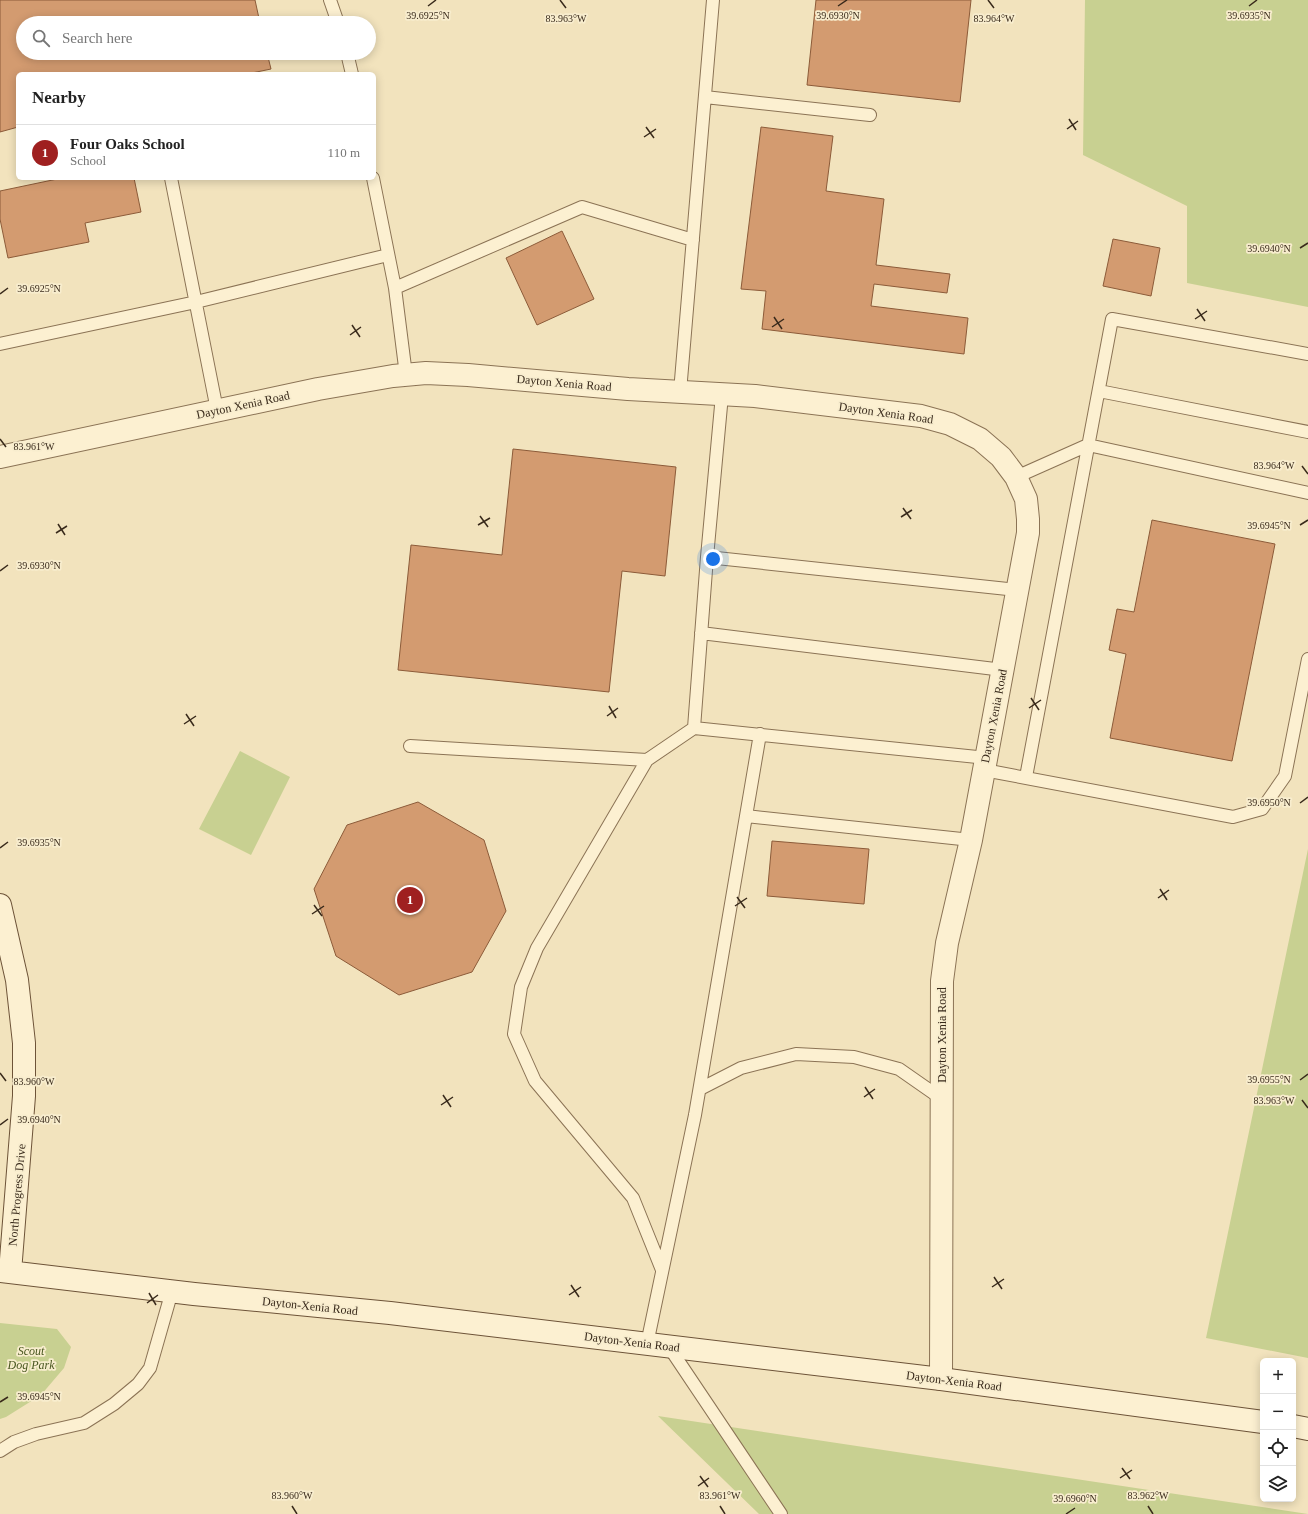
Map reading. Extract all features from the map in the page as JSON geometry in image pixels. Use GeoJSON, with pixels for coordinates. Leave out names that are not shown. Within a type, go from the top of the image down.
{"type":"FeatureCollection","features":[{"type":"Feature","properties":{"kind":"street","name":"Dayton Xenia Road"},"geometry":{"type":"LineString","coordinates":[[0,457],[318,388],[426,373],[468,375],[628,389],[755,396],[921,416],[950,424],[980,439],[1002,457],[1016,477],[1026,499],[1028,533],[972,840],[947,943],[942,981],[941,1379]]}},
{"type":"Feature","properties":{"kind":"street","name":"North Progress Drive"},"geometry":{"type":"LineString","coordinates":[[0,905],[17,980],[24,1043],[24,1096],[5,1272]]}},
{"type":"Feature","properties":{"kind":"street","name":"Dayton-Xenia Road"},"geometry":{"type":"LineString","coordinates":[[5,1272],[172,1291],[390,1313],[941,1379],[1260,1422]]}},
{"type":"Feature","properties":{"kind":"street"},"geometry":{"type":"LineString","coordinates":[[1296,1427],[1308,1429]]}},
{"type":"Feature","properties":{"kind":"lane"},"geometry":{"type":"LineString","coordinates":[[330,0],[336,16]]}},
{"type":"Feature","properties":{"kind":"lane"},"geometry":{"type":"LineString","coordinates":[[680,392],[713,0]]}},
{"type":"Feature","properties":{"kind":"lane"},"geometry":{"type":"LineString","coordinates":[[349,60],[352,72]]}},
{"type":"Feature","properties":{"kind":"lane"},"geometry":{"type":"LineString","coordinates":[[705,97],[870,115]]}},
{"type":"Feature","properties":{"kind":"lane"},"geometry":{"type":"LineString","coordinates":[[171,180],[217,410]]}},
{"type":"Feature","properties":{"kind":"lane"},"geometry":{"type":"LineString","coordinates":[[373,180],[395,288],[406,375]]}},
{"type":"Feature","properties":{"kind":"lane"},"geometry":{"type":"LineString","coordinates":[[395,288],[582,207],[693,240]]}},
{"type":"Feature","properties":{"kind":"lane"},"geometry":{"type":"LineString","coordinates":[[0,344],[196,302],[388,255]]}},
{"type":"Feature","properties":{"kind":"lane"},"geometry":{"type":"LineString","coordinates":[[1026,777],[1112,319],[1308,354]]}},
{"type":"Feature","properties":{"kind":"lane"},"geometry":{"type":"LineString","coordinates":[[1099,391],[1308,432]]}},
{"type":"Feature","properties":{"kind":"lane"},"geometry":{"type":"LineString","coordinates":[[694,728],[707,557],[722,395]]}},
{"type":"Feature","properties":{"kind":"lane"},"geometry":{"type":"LineString","coordinates":[[1016,477],[1088,445],[1308,493]]}},
{"type":"Feature","properties":{"kind":"lane"},"geometry":{"type":"LineString","coordinates":[[707,557],[1017,590]]}},
{"type":"Feature","properties":{"kind":"lane"},"geometry":{"type":"LineString","coordinates":[[701,633],[1003,670]]}},
{"type":"Feature","properties":{"kind":"lane"},"geometry":{"type":"LineString","coordinates":[[662,1270],[633,1198],[535,1081],[514,1034],[521,987],[537,948],[647,760],[694,728],[760,734],[985,764],[1026,777],[1233,817],[1262,809],[1285,776],[1308,659]]}},
{"type":"Feature","properties":{"kind":"lane"},"geometry":{"type":"LineString","coordinates":[[647,1344],[700,1089],[760,734]]}},
{"type":"Feature","properties":{"kind":"lane"},"geometry":{"type":"LineString","coordinates":[[410,746],[647,760]]}},
{"type":"Feature","properties":{"kind":"lane"},"geometry":{"type":"LineString","coordinates":[[746,816],[972,840]]}},
{"type":"Feature","properties":{"kind":"lane"},"geometry":{"type":"LineString","coordinates":[[700,1089],[741,1068],[796,1054],[854,1057],[899,1069],[942,1099]]}},
{"type":"Feature","properties":{"kind":"lane"},"geometry":{"type":"LineString","coordinates":[[0,1451],[14,1442],[36,1434],[84,1423],[114,1404],[138,1384],[150,1368],[172,1291]]}},
{"type":"Feature","properties":{"kind":"lane"},"geometry":{"type":"LineString","coordinates":[[669,1347],[781,1514]]}},
{"type":"Feature","properties":{"kind":"green space"},"geometry":{"type":"Polygon","coordinates":[[[1085,0],[1308,0],[1308,307],[1187,283],[1187,206],[1083,155],[1085,0]]]}},
{"type":"Feature","properties":{"kind":"green space"},"geometry":{"type":"Polygon","coordinates":[[[240,751],[290,777],[251,855],[199,829],[240,751]]]}},
{"type":"Feature","properties":{"kind":"green space"},"geometry":{"type":"Polygon","coordinates":[[[1308,849],[1308,1358],[1206,1338],[1308,849]]]}},
{"type":"Feature","properties":{"kind":"green space","name":"Scout Dog Park"},"geometry":{"type":"Polygon","coordinates":[[[0,1323],[57,1329],[71,1347],[64,1368],[41,1395],[6,1417],[0,1419],[0,1323]]]}},
{"type":"Feature","properties":{"kind":"green space"},"geometry":{"type":"Polygon","coordinates":[[[658,1416],[1308,1514],[759,1514],[658,1416]]]}},
{"type":"Feature","properties":{"kind":"building"},"geometry":{"type":"Polygon","coordinates":[[[0,0],[255,0],[258,16],[16,16],[16,60],[269,60],[271,69],[257,72],[16,72],[16,128],[0,132],[0,0]]]}},
{"type":"Feature","properties":{"kind":"building"},"geometry":{"type":"Polygon","coordinates":[[[816,0],[971,0],[960,102],[807,85],[816,0]]]}},
{"type":"Feature","properties":{"kind":"building"},"geometry":{"type":"Polygon","coordinates":[[[761,127],[833,136],[826,191],[884,199],[876,265],[950,274],[947,293],[874,284],[871,306],[968,318],[964,354],[762,329],[766,291],[741,289],[761,127]]]}},
{"type":"Feature","properties":{"kind":"building"},"geometry":{"type":"Polygon","coordinates":[[[52,180],[134,180],[141,212],[85,223],[89,242],[8,258],[0,219],[0,191],[52,180]]]}},
{"type":"Feature","properties":{"kind":"building"},"geometry":{"type":"Polygon","coordinates":[[[562,231],[594,299],[537,325],[506,258],[562,231]]]}},
{"type":"Feature","properties":{"kind":"building"},"geometry":{"type":"Polygon","coordinates":[[[1113,239],[1160,248],[1151,296],[1103,286],[1113,239]]]}},
{"type":"Feature","properties":{"kind":"building"},"geometry":{"type":"Polygon","coordinates":[[[513,449],[676,467],[665,576],[622,571],[609,692],[398,670],[411,545],[502,555],[513,449]]]}},
{"type":"Feature","properties":{"kind":"building"},"geometry":{"type":"Polygon","coordinates":[[[1152,520],[1275,544],[1232,761],[1110,738],[1126,654],[1109,650],[1117,609],[1134,612],[1152,520]]]}},
{"type":"Feature","properties":{"kind":"building"},"geometry":{"type":"Polygon","coordinates":[[[418,802],[484,840],[506,911],[472,972],[399,995],[336,956],[314,889],[347,825],[418,802]]]}},
{"type":"Feature","properties":{"kind":"building"},"geometry":{"type":"Polygon","coordinates":[[[772,841],[869,849],[864,904],[767,896],[772,841]]]}},
{"type":"Feature","properties":{"kind":"place","name":"Four Oaks School"},"geometry":{"type":"Point","coordinates":[410,900]}}]}
